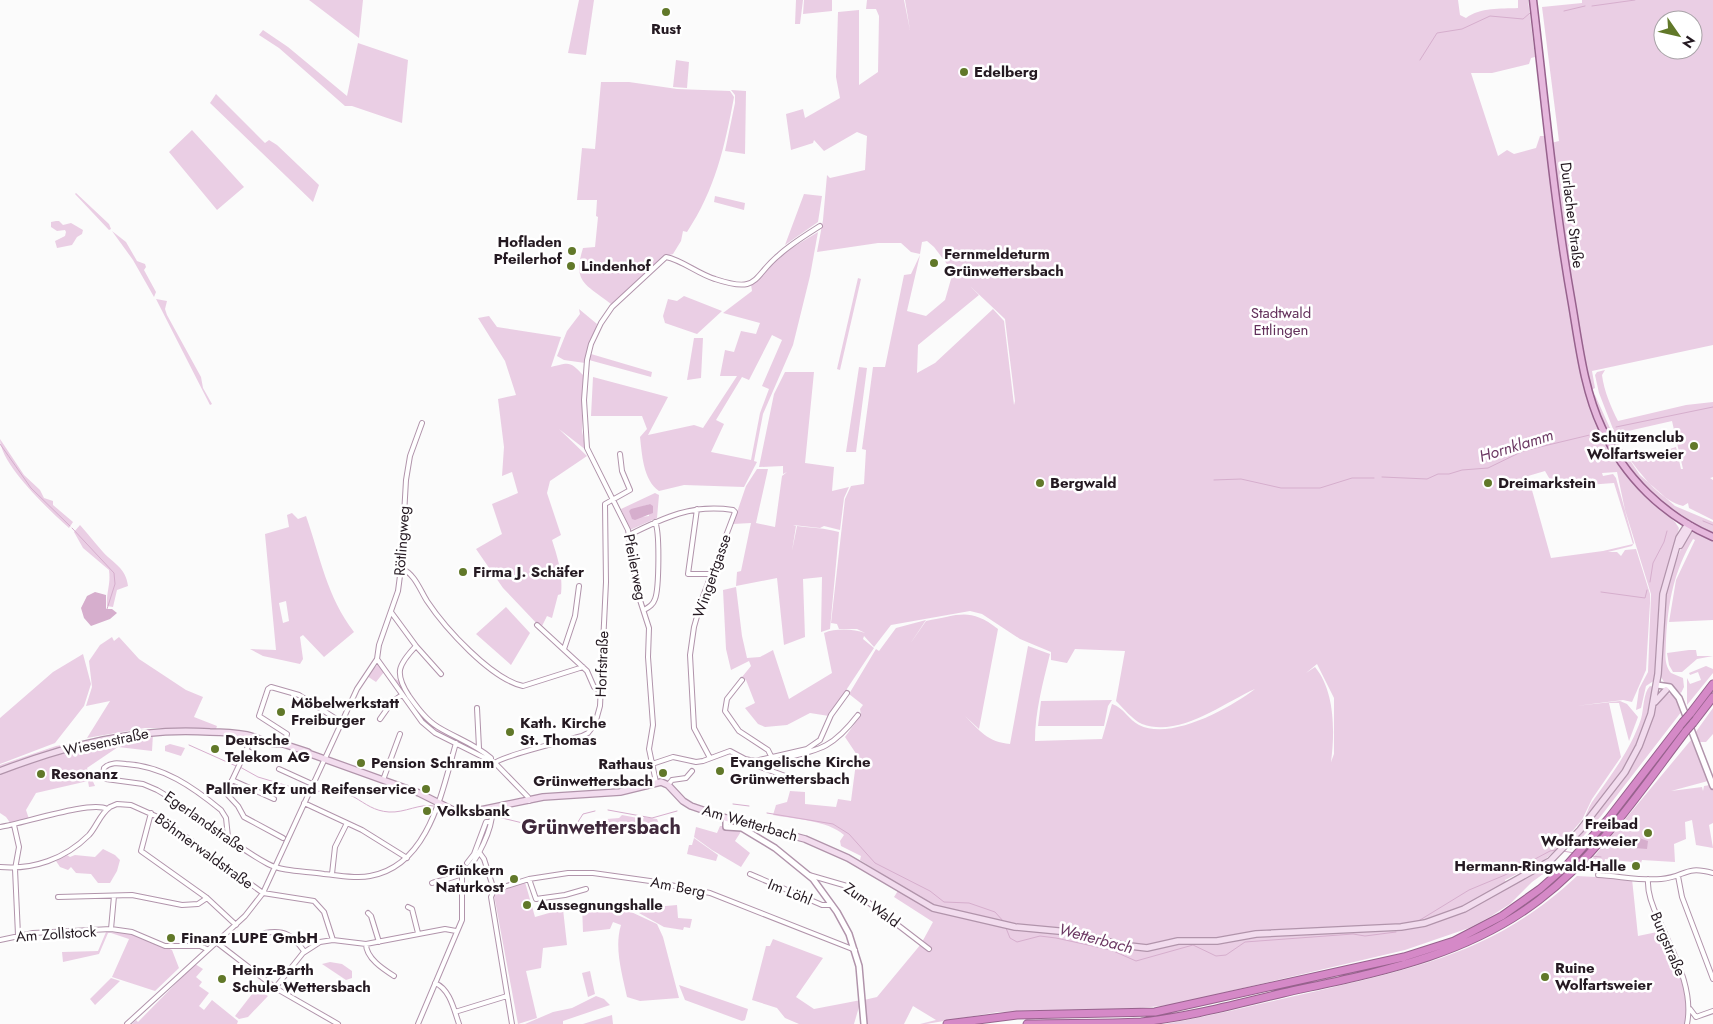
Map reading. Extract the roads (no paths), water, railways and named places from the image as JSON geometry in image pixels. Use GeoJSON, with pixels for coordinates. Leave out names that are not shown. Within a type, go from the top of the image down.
{"type":"FeatureCollection","features":[{"type":"Feature","properties":{"kind":"highway"},"geometry":{"type":"LineString","coordinates":[[947,1024],[1017,1016],[1137,1014],[1193,1005],[1420,952],[1481,928],[1530,896],[1566,866],[1603,824],[1713,684]]}},
{"type":"Feature","properties":{"kind":"highway"},"geometry":{"type":"LineString","coordinates":[[1027,1024],[1129,1023],[1164,1019],[1404,965],[1437,955],[1478,938],[1520,914],[1554,887],[1595,848],[1713,697]]}},
{"type":"Feature","properties":{"kind":"main road","name":"Durlacher Straße"},"geometry":{"type":"LineString","coordinates":[[1533,0],[1564,261],[1593,407],[1615,454],[1634,479],[1651,497],[1675,516],[1713,536]]}},
{"type":"Feature","properties":{"kind":"main road"},"geometry":{"type":"LineString","coordinates":[[1675,516],[1682,532]]}},
{"type":"Feature","properties":{"kind":"main road"},"geometry":{"type":"LineString","coordinates":[[1677,549],[1682,532],[1690,525]]}},
{"type":"Feature","properties":{"kind":"main road"},"geometry":{"type":"LineString","coordinates":[[1677,549],[1690,525]]}},
{"type":"Feature","properties":{"kind":"main road","name":"Am Wetterbach"},"geometry":{"type":"LineString","coordinates":[[668,785],[685,802],[726,818],[816,843],[848,858],[933,908],[1010,926],[1069,932],[1138,948],[1185,940],[1220,941],[1256,934],[1402,928],[1438,920],[1458,912],[1543,866],[1570,841],[1628,766],[1642,739],[1653,704],[1657,685],[1662,602],[1666,581],[1677,549]]}},
{"type":"Feature","properties":{"kind":"main road"},"geometry":{"type":"LineString","coordinates":[[1653,704],[1666,690]]}},
{"type":"Feature","properties":{"kind":"main road","name":"Wiesenstraße"},"geometry":{"type":"LineString","coordinates":[[0,771],[74,746],[124,735],[178,730],[251,737],[312,754],[383,780],[453,810],[466,813],[492,809]]}},
{"type":"Feature","properties":{"kind":"main road"},"geometry":{"type":"LineString","coordinates":[[492,809],[562,795],[624,791],[656,782],[668,785]]}},
{"type":"Feature","properties":{"kind":"street","name":"Pfeilerweg"},"geometry":{"type":"LineString","coordinates":[[656,782],[649,749],[653,725],[648,658],[649,628],[638,594],[629,535],[614,498],[603,482],[587,448],[584,415],[589,352],[601,324],[612,307],[666,257],[722,282],[739,284],[754,282],[780,254],[820,226]]}},
{"type":"Feature","properties":{"kind":"street","name":"Rötlingweg"},"geometry":{"type":"LineString","coordinates":[[377,659],[379,645],[391,612],[401,568],[406,480],[413,447],[422,423]]}},
{"type":"Feature","properties":{"kind":"street"},"geometry":{"type":"LineString","coordinates":[[614,498],[630,490],[622,470],[620,454]]}},
{"type":"Feature","properties":{"kind":"street","name":"Horfstraße"},"geometry":{"type":"LineString","coordinates":[[493,762],[588,733],[595,724],[599,712],[606,588],[605,504],[614,498]]}},
{"type":"Feature","properties":{"kind":"street","name":"Wingertgasse"},"geometry":{"type":"LineString","coordinates":[[696,509],[720,508],[734,511],[710,574],[694,627],[690,664],[694,728],[710,758]]}},
{"type":"Feature","properties":{"kind":"street"},"geometry":{"type":"LineString","coordinates":[[629,535],[665,516],[696,509],[688,574],[710,574]]}},
{"type":"Feature","properties":{"kind":"street"},"geometry":{"type":"LineString","coordinates":[[644,610],[650,606],[656,597],[658,546],[655,522]]}},
{"type":"Feature","properties":{"kind":"street"},"geometry":{"type":"LineString","coordinates":[[401,568],[413,578],[428,602],[470,651],[504,678],[523,686],[583,667]]}},
{"type":"Feature","properties":{"kind":"street"},"geometry":{"type":"LineString","coordinates":[[564,649],[575,616],[579,586]]}},
{"type":"Feature","properties":{"kind":"street"},"geometry":{"type":"LineString","coordinates":[[391,612],[440,674]]}},
{"type":"Feature","properties":{"kind":"street"},"geometry":{"type":"LineString","coordinates":[[537,626],[583,667],[589,674],[594,687],[600,691]]}},
{"type":"Feature","properties":{"kind":"street"},"geometry":{"type":"LineString","coordinates":[[416,646],[401,664],[399,677],[402,684],[429,720],[479,748],[528,797],[529,801]]}},
{"type":"Feature","properties":{"kind":"street"},"geometry":{"type":"LineString","coordinates":[[127,1024],[207,949],[236,925],[263,893],[341,722],[363,678],[377,659],[422,722],[435,733],[493,762]]}},
{"type":"Feature","properties":{"kind":"street"},"geometry":{"type":"LineString","coordinates":[[742,680],[727,699],[725,711],[738,731],[768,750],[772,758]]}},
{"type":"Feature","properties":{"kind":"street"},"geometry":{"type":"LineString","coordinates":[[1657,685],[1676,694]]}},
{"type":"Feature","properties":{"kind":"street"},"geometry":{"type":"LineString","coordinates":[[1657,685],[1666,685],[1680,700],[1710,773],[1713,786]]}},
{"type":"Feature","properties":{"kind":"street"},"geometry":{"type":"LineString","coordinates":[[282,745],[287,734],[259,716],[268,689],[276,687],[299,695],[341,722]]}},
{"type":"Feature","properties":{"kind":"street"},"geometry":{"type":"LineString","coordinates":[[652,764],[673,757],[696,762],[730,751],[745,759],[755,761],[772,758],[816,744],[831,715],[847,693]]}},
{"type":"Feature","properties":{"kind":"street"},"geometry":{"type":"LineString","coordinates":[[380,719],[392,702],[402,695]]}},
{"type":"Feature","properties":{"kind":"street"},"geometry":{"type":"LineString","coordinates":[[477,708],[479,748]]}},
{"type":"Feature","properties":{"kind":"street"},"geometry":{"type":"LineString","coordinates":[[782,755],[784,758],[822,749],[843,735],[858,715]]}},
{"type":"Feature","properties":{"kind":"street"},"geometry":{"type":"LineString","coordinates":[[383,780],[400,734]]}},
{"type":"Feature","properties":{"kind":"street"},"geometry":{"type":"LineString","coordinates":[[251,737],[226,794],[238,806],[241,814],[283,838]]}},
{"type":"Feature","properties":{"kind":"street"},"geometry":{"type":"LineString","coordinates":[[274,867],[332,874],[370,876],[392,868],[406,858],[421,840],[438,802],[456,743]]}},
{"type":"Feature","properties":{"kind":"street"},"geometry":{"type":"LineString","coordinates":[[246,750],[256,755]]}},
{"type":"Feature","properties":{"kind":"street"},"geometry":{"type":"LineString","coordinates":[[755,761],[755,764],[788,777],[840,783]]}},
{"type":"Feature","properties":{"kind":"street","name":"Egerlandstraße"},"geometry":{"type":"LineString","coordinates":[[228,837],[226,818],[221,810],[169,774],[148,767],[117,763],[104,768],[104,777],[114,781],[143,784],[157,790],[228,837],[274,867]]}},
{"type":"Feature","properties":{"kind":"street"},"geometry":{"type":"LineString","coordinates":[[279,769],[312,784]]}},
{"type":"Feature","properties":{"kind":"street"},"geometry":{"type":"LineString","coordinates":[[668,785],[672,780],[686,778],[692,771]]}},
{"type":"Feature","properties":{"kind":"street"},"geometry":{"type":"LineString","coordinates":[[232,780],[274,799]]}},
{"type":"Feature","properties":{"kind":"street"},"geometry":{"type":"LineString","coordinates":[[304,803],[347,823],[406,858]]}},
{"type":"Feature","properties":{"kind":"street","name":"Böhmerwaldstraße"},"geometry":{"type":"LineString","coordinates":[[0,827],[81,808],[98,806],[109,807],[124,804],[151,813],[263,893],[314,901],[324,912],[330,923],[333,940]]}},
{"type":"Feature","properties":{"kind":"street"},"geometry":{"type":"LineString","coordinates":[[0,867],[15,869],[39,865],[70,850],[90,833],[109,807]]}},
{"type":"Feature","properties":{"kind":"street"},"geometry":{"type":"LineString","coordinates":[[432,883],[462,874],[479,852],[491,822],[492,809]]}},
{"type":"Feature","properties":{"kind":"street"},"geometry":{"type":"LineString","coordinates":[[151,813],[141,851],[207,898],[236,925]]}},
{"type":"Feature","properties":{"kind":"street"},"geometry":{"type":"LineString","coordinates":[[726,818],[726,827],[740,827],[748,831],[773,846],[809,875],[832,905],[847,928],[855,950],[861,976],[864,1024]]}},
{"type":"Feature","properties":{"kind":"street"},"geometry":{"type":"LineString","coordinates":[[467,863],[474,854],[486,822],[491,822]]}},
{"type":"Feature","properties":{"kind":"street"},"geometry":{"type":"LineString","coordinates":[[332,874],[335,847],[347,823]]}},
{"type":"Feature","properties":{"kind":"street"},"geometry":{"type":"LineString","coordinates":[[14,825],[19,847],[15,869],[18,935]]}},
{"type":"Feature","properties":{"kind":"street"},"geometry":{"type":"LineString","coordinates":[[479,852],[484,858],[494,890],[490,897],[512,1024]]}},
{"type":"Feature","properties":{"kind":"street"},"geometry":{"type":"LineString","coordinates":[[1598,874],[1648,879],[1678,876],[1693,869],[1713,873]]}},
{"type":"Feature","properties":{"kind":"street","name":"Am Berg"},"geometry":{"type":"LineString","coordinates":[[494,890],[529,879],[580,872],[691,888],[760,911],[855,950]]}},
{"type":"Feature","properties":{"kind":"street"},"geometry":{"type":"LineString","coordinates":[[418,1024],[463,914],[462,874]]}},
{"type":"Feature","properties":{"kind":"street","name":"Im Löhl"},"geometry":{"type":"LineString","coordinates":[[750,874],[822,905],[832,905]]}},
{"type":"Feature","properties":{"kind":"street","name":"Zum Wald"},"geometry":{"type":"LineString","coordinates":[[809,875],[847,886],[929,949]]}},
{"type":"Feature","properties":{"kind":"street"},"geometry":{"type":"LineString","coordinates":[[1678,876],[1682,897],[1713,979]]}},
{"type":"Feature","properties":{"kind":"street"},"geometry":{"type":"LineString","coordinates":[[529,879],[536,899],[565,896],[586,889]]}},
{"type":"Feature","properties":{"kind":"street","name":"Burgstraße"},"geometry":{"type":"LineString","coordinates":[[1648,879],[1651,904],[1684,981],[1690,1009],[1694,1017],[1713,1011]]}},
{"type":"Feature","properties":{"kind":"street"},"geometry":{"type":"LineString","coordinates":[[58,897],[132,895],[182,906],[198,904],[207,898]]}},
{"type":"Feature","properties":{"kind":"street"},"geometry":{"type":"LineString","coordinates":[[111,929],[114,896]]}},
{"type":"Feature","properties":{"kind":"street"},"geometry":{"type":"LineString","coordinates":[[408,907],[412,909],[418,933]]}},
{"type":"Feature","properties":{"kind":"street"},"geometry":{"type":"LineString","coordinates":[[368,913],[371,916],[379,942]]}},
{"type":"Feature","properties":{"kind":"street","name":"Am Zollstock"},"geometry":{"type":"LineString","coordinates":[[0,939],[18,935],[111,929],[132,932],[165,946],[200,946],[207,949]]}},
{"type":"Feature","properties":{"kind":"street"},"geometry":{"type":"LineString","coordinates":[[275,988],[304,951],[320,942],[333,940],[366,944],[418,933],[446,929],[456,931]]}},
{"type":"Feature","properties":{"kind":"street"},"geometry":{"type":"LineString","coordinates":[[265,933],[286,932],[295,938],[304,951]]}},
{"type":"Feature","properties":{"kind":"street"},"geometry":{"type":"LineString","coordinates":[[216,942],[275,988],[338,1024]]}},
{"type":"Feature","properties":{"kind":"street"},"geometry":{"type":"LineString","coordinates":[[366,944],[368,953],[373,959],[394,976]]}},
{"type":"Feature","properties":{"kind":"street"},"geometry":{"type":"LineString","coordinates":[[435,983],[442,987],[459,1024]]}},
{"type":"Feature","properties":{"kind":"street"},"geometry":{"type":"LineString","coordinates":[[455,1012],[507,996]]}},
{"type":"Feature","properties":{"kind":"street","name":"Burgstraße"},"geometry":{"type":"LineString","coordinates":[[1687,1024],[1690,1009]]}},
{"type":"Feature","properties":{"kind":"waterway"},"geometry":{"type":"LineString","coordinates":[[1592,6],[1635,0]]}},
{"type":"Feature","properties":{"kind":"waterway"},"geometry":{"type":"LineString","coordinates":[[1564,11],[1585,6]]}},
{"type":"Feature","properties":{"kind":"waterway"},"geometry":{"type":"LineString","coordinates":[[1420,60],[1437,33],[1462,29],[1490,16],[1523,19],[1530,13]]}},
{"type":"Feature","properties":{"kind":"waterway","name":"Hornklamm"},"geometry":{"type":"LineString","coordinates":[[1616,427],[1713,407]]}},
{"type":"Feature","properties":{"kind":"waterway","name":"Hornklamm"},"geometry":{"type":"LineString","coordinates":[[1382,477],[1427,479],[1438,474],[1488,468],[1523,451],[1598,433]]}},
{"type":"Feature","properties":{"kind":"waterway"},"geometry":{"type":"LineString","coordinates":[[0,444],[31,488],[70,526]]}},
{"type":"Feature","properties":{"kind":"waterway","name":"Hornklamm"},"geometry":{"type":"LineString","coordinates":[[1214,480],[1241,479],[1281,488],[1320,488],[1352,478],[1374,478]]}},
{"type":"Feature","properties":{"kind":"waterway"},"geometry":{"type":"LineString","coordinates":[[1703,521],[1713,525]]}},
{"type":"Feature","properties":{"kind":"waterway"},"geometry":{"type":"LineString","coordinates":[[72,528],[114,573],[115,584],[107,609]]}},
{"type":"Feature","properties":{"kind":"waterway"},"geometry":{"type":"LineString","coordinates":[[1650,582],[1653,563],[1664,542],[1667,531]]}},
{"type":"Feature","properties":{"kind":"waterway"},"geometry":{"type":"LineString","coordinates":[[1601,592],[1645,598],[1647,590]]}},
{"type":"Feature","properties":{"kind":"waterway","name":"Wetterbach"},"geometry":{"type":"LineString","coordinates":[[189,745],[236,766]]}},
{"type":"Feature","properties":{"kind":"waterway","name":"Wetterbach"},"geometry":{"type":"LineString","coordinates":[[240,767],[258,777],[308,792]]}},
{"type":"Feature","properties":{"kind":"waterway","name":"Wetterbach"},"geometry":{"type":"LineString","coordinates":[[312,792],[344,793],[374,809],[389,812],[429,805],[434,806]]}},
{"type":"Feature","properties":{"kind":"waterway","name":"Wetterbach"},"geometry":{"type":"LineString","coordinates":[[733,804],[749,806]]}},
{"type":"Feature","properties":{"kind":"waterway","name":"Wetterbach"},"geometry":{"type":"LineString","coordinates":[[608,810],[652,818],[677,811]]}},
{"type":"Feature","properties":{"kind":"waterway","name":"Wetterbach"},"geometry":{"type":"LineString","coordinates":[[498,817],[539,827],[547,832],[570,830],[574,828],[583,814],[595,811]]}},
{"type":"Feature","properties":{"kind":"waterway","name":"Wetterbach"},"geometry":{"type":"LineString","coordinates":[[767,813],[833,824],[849,834],[875,863],[930,891],[944,902],[969,903],[995,912],[1004,922]]}},
{"type":"Feature","properties":{"kind":"waterway","name":"Wetterbach"},"geometry":{"type":"LineString","coordinates":[[1420,920],[1469,890],[1505,875],[1550,851],[1556,850]]}},
{"type":"Feature","properties":{"kind":"waterway","name":"Wetterbach"},"geometry":{"type":"LineString","coordinates":[[1563,851],[1574,853]]}},
{"type":"Feature","properties":{"kind":"waterway","name":"Wetterbach"},"geometry":{"type":"LineString","coordinates":[[1592,856],[1601,857]]}},
{"type":"Feature","properties":{"kind":"waterway","name":"Wetterbach"},"geometry":{"type":"LineString","coordinates":[[1006,928],[1010,938],[1017,942],[1040,936],[1056,938],[1111,950],[1136,961],[1193,945],[1216,956],[1226,955],[1245,942],[1353,934],[1365,936],[1396,932]]}},
{"type":"Feature","properties":{"kind":"place","name":"Rust"},"geometry":{"type":"Point","coordinates":[666,12]}},
{"type":"Feature","properties":{"kind":"place","name":"Edelberg"},"geometry":{"type":"Point","coordinates":[964,72]}},
{"type":"Feature","properties":{"kind":"place","name":"Hofladen Pfeilerhof"},"geometry":{"type":"Point","coordinates":[572,251]}},
{"type":"Feature","properties":{"kind":"place","name":"Fernmeldeturm Grünwettersbach"},"geometry":{"type":"Point","coordinates":[934,263]}},
{"type":"Feature","properties":{"kind":"place","name":"Lindenhof"},"geometry":{"type":"Point","coordinates":[571,266]}},
{"type":"Feature","properties":{"kind":"place","name":"Schützenclub Wolfartsweier"},"geometry":{"type":"Point","coordinates":[1694,446]}},
{"type":"Feature","properties":{"kind":"place","name":"Bergwald"},"geometry":{"type":"Point","coordinates":[1040,483]}},
{"type":"Feature","properties":{"kind":"place","name":"Dreimarkstein"},"geometry":{"type":"Point","coordinates":[1488,483]}},
{"type":"Feature","properties":{"kind":"place","name":"Firma J. Schäfer"},"geometry":{"type":"Point","coordinates":[463,572]}},
{"type":"Feature","properties":{"kind":"place","name":"Möbelwerkstatt Freiburger"},"geometry":{"type":"Point","coordinates":[281,712]}},
{"type":"Feature","properties":{"kind":"place","name":"Kath. Kirche St. Thomas"},"geometry":{"type":"Point","coordinates":[510,732]}},
{"type":"Feature","properties":{"kind":"place","name":"Deutsche Telekom AG"},"geometry":{"type":"Point","coordinates":[215,749]}},
{"type":"Feature","properties":{"kind":"place","name":"Pension Schramm"},"geometry":{"type":"Point","coordinates":[361,763]}},
{"type":"Feature","properties":{"kind":"place","name":"Evangelische Kirche Grünwettersbach"},"geometry":{"type":"Point","coordinates":[720,771]}},
{"type":"Feature","properties":{"kind":"place","name":"Rathaus Grünwettersbach"},"geometry":{"type":"Point","coordinates":[663,773]}},
{"type":"Feature","properties":{"kind":"place","name":"Resonanz"},"geometry":{"type":"Point","coordinates":[41,774]}},
{"type":"Feature","properties":{"kind":"place","name":"Pallmer Kfz und Reifenservice"},"geometry":{"type":"Point","coordinates":[426,789]}},
{"type":"Feature","properties":{"kind":"place","name":"Volksbank"},"geometry":{"type":"Point","coordinates":[427,811]}},
{"type":"Feature","properties":{"kind":"place","name":"Freibad Wolfartsweier"},"geometry":{"type":"Point","coordinates":[1648,833]}},
{"type":"Feature","properties":{"kind":"place","name":"Hermann-Ringwald-Halle"},"geometry":{"type":"Point","coordinates":[1636,866]}},
{"type":"Feature","properties":{"kind":"place","name":"Grünkern Naturkost"},"geometry":{"type":"Point","coordinates":[514,879]}},
{"type":"Feature","properties":{"kind":"place","name":"Aussegnungshalle"},"geometry":{"type":"Point","coordinates":[527,905]}},
{"type":"Feature","properties":{"kind":"place","name":"Finanz LUPE GmbH"},"geometry":{"type":"Point","coordinates":[171,938]}},
{"type":"Feature","properties":{"kind":"place","name":"Ruine Wolfartsweier"},"geometry":{"type":"Point","coordinates":[1545,977]}},
{"type":"Feature","properties":{"kind":"place","name":"Heinz-Barth Schule Wettersbach"},"geometry":{"type":"Point","coordinates":[222,979]}},
{"type":"Feature","properties":{"kind":"district","name":"Grünwettersbach"},"geometry":{"type":"Point","coordinates":[601,827]}},
{"type":"Feature","properties":{"kind":"park label","name":"Stadtwald Ettlingen"},"geometry":{"type":"Point","coordinates":[1281,322]}}]}
